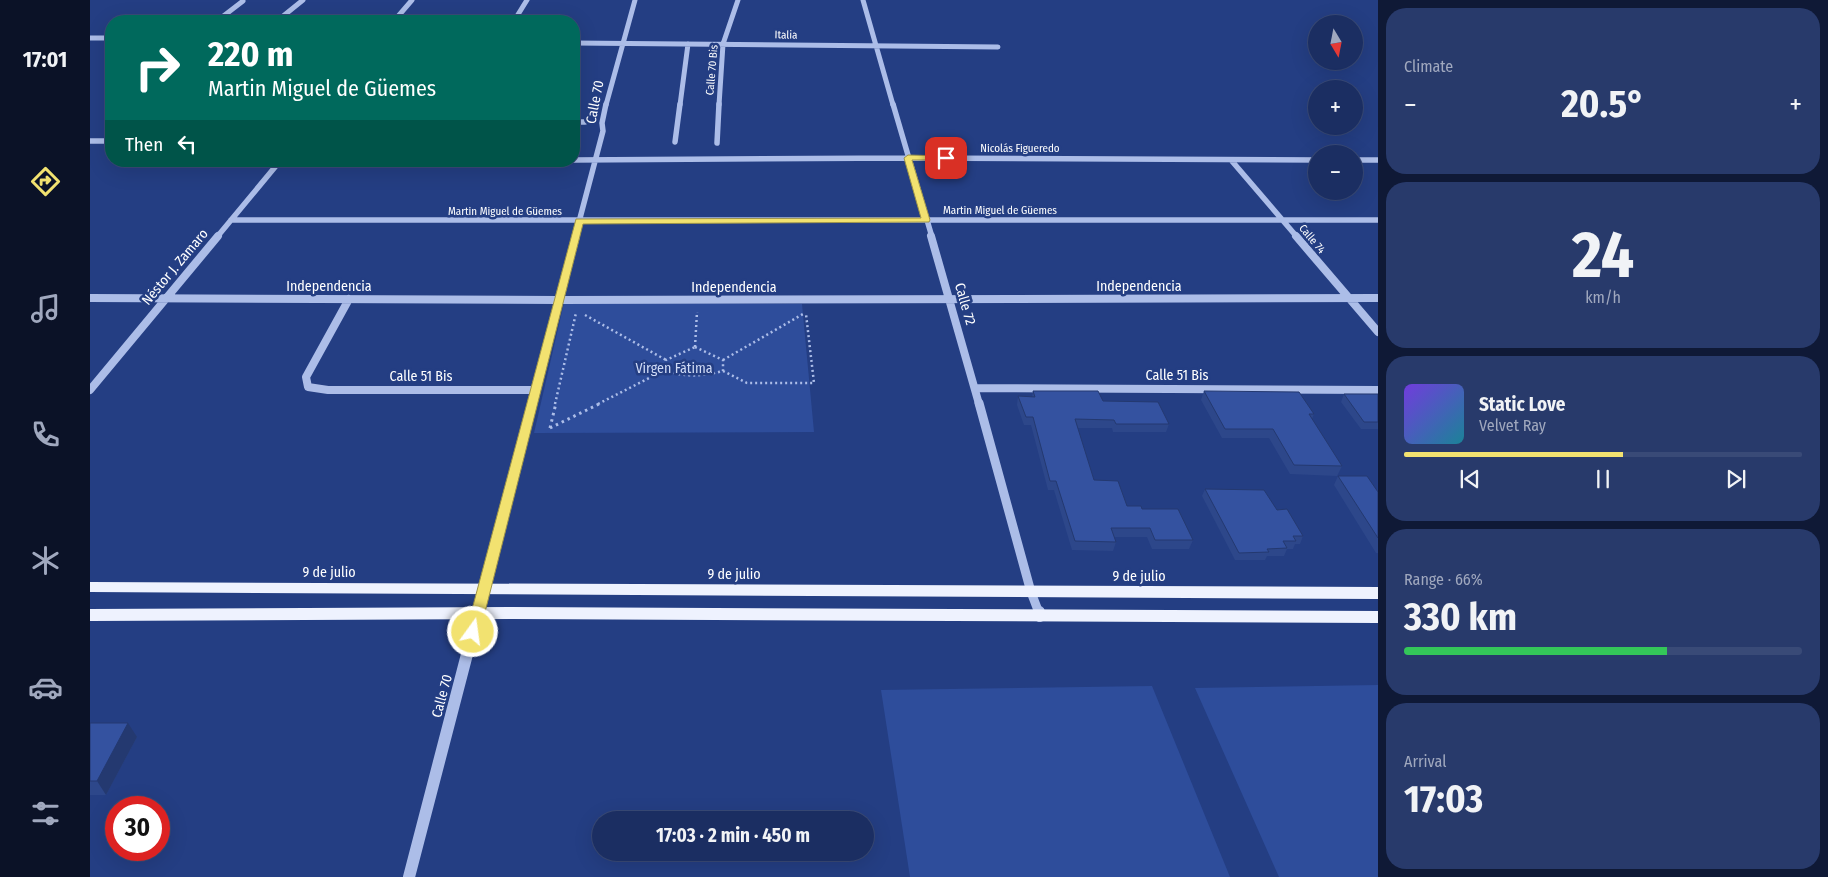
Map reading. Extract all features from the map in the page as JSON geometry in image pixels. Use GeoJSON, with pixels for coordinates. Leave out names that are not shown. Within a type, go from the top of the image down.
{"type":"FeatureCollection","features":[{"type":"Feature","properties":{"kind":"main road","name":"9 de julio"},"geometry":{"type":"LineString","coordinates":[[90,587],[1378,593]]}},
{"type":"Feature","properties":{"kind":"main road"},"geometry":{"type":"LineString","coordinates":[[90,615],[478,614],[1378,617]]}},
{"type":"Feature","properties":{"kind":"street"},"geometry":{"type":"LineString","coordinates":[[284,15],[303,0]]}},
{"type":"Feature","properties":{"kind":"street"},"geometry":{"type":"LineString","coordinates":[[399,15],[412,0]]}},
{"type":"Feature","properties":{"kind":"street"},"geometry":{"type":"LineString","coordinates":[[517,15],[526,0]]}},
{"type":"Feature","properties":{"kind":"street","name":"Calle 70"},"geometry":{"type":"LineString","coordinates":[[409,877],[596,160],[603,131],[604,113],[635,0]]}},
{"type":"Feature","properties":{"kind":"street","name":"Calle 70 Bis"},"geometry":{"type":"LineString","coordinates":[[717,143],[723,44],[738,0]]}},
{"type":"Feature","properties":{"kind":"street","name":"Calle 72"},"geometry":{"type":"LineString","coordinates":[[863,0],[975,388],[1031,592],[1040,616]]}},
{"type":"Feature","properties":{"kind":"street"},"geometry":{"type":"LineString","coordinates":[[224,15],[243,1]]}},
{"type":"Feature","properties":{"kind":"street"},"geometry":{"type":"LineString","coordinates":[[90,38],[105,38]]}},
{"type":"Feature","properties":{"kind":"street","name":"Italia"},"geometry":{"type":"LineString","coordinates":[[580,43],[998,47]]}},
{"type":"Feature","properties":{"kind":"street"},"geometry":{"type":"LineString","coordinates":[[675,142],[688,44]]}},
{"type":"Feature","properties":{"kind":"street"},"geometry":{"type":"LineString","coordinates":[[580,122],[585,122]]}},
{"type":"Feature","properties":{"kind":"street"},"geometry":{"type":"LineString","coordinates":[[90,142],[105,142]]}},
{"type":"Feature","properties":{"kind":"street","name":"Nicolás Figueredo"},"geometry":{"type":"LineString","coordinates":[[580,160],[908,158],[1308,160]]}},
{"type":"Feature","properties":{"kind":"street","name":"Calle 74"},"geometry":{"type":"LineString","coordinates":[[1231,160],[1378,332]]}},
{"type":"Feature","properties":{"kind":"street"},"geometry":{"type":"LineString","coordinates":[[1363,160],[1378,160]]}},
{"type":"Feature","properties":{"kind":"street","name":"Néstor J. Zamaro"},"geometry":{"type":"LineString","coordinates":[[90,390],[275,167]]}},
{"type":"Feature","properties":{"kind":"street","name":"Martin Miguel de Güemes"},"geometry":{"type":"LineString","coordinates":[[231,220],[1378,220]]}},
{"type":"Feature","properties":{"kind":"street","name":"Independencia"},"geometry":{"type":"LineString","coordinates":[[90,298],[559,300],[1378,298]]}},
{"type":"Feature","properties":{"kind":"street","name":"Calle 51 Bis"},"geometry":{"type":"LineString","coordinates":[[349,299],[306,377],[308,387],[328,390],[535,390]]}},
{"type":"Feature","properties":{"kind":"street","name":"Calle 51 Bis"},"geometry":{"type":"LineString","coordinates":[[975,388],[1378,390]]}},
{"type":"Feature","properties":{"kind":"path"},"geometry":{"type":"LineString","coordinates":[[666,360],[577,310],[550,428],[666,370]]}},
{"type":"Feature","properties":{"kind":"path"},"geometry":{"type":"LineString","coordinates":[[695,347],[697,312]]}},
{"type":"Feature","properties":{"kind":"path"},"geometry":{"type":"LineString","coordinates":[[666,370],[674,374],[712,374],[723,371],[747,383],[814,383],[805,312],[723,360]]}},
{"type":"Feature","properties":{"kind":"path"},"geometry":{"type":"LineString","coordinates":[[666,360],[695,347],[723,360]]}},
{"type":"Feature","properties":{"kind":"path"},"geometry":{"type":"LineString","coordinates":[[666,360],[666,370]]}},
{"type":"Feature","properties":{"kind":"path"},"geometry":{"type":"LineString","coordinates":[[723,360],[723,371]]}},
{"type":"Feature","properties":{"kind":"green space","name":"Virgen Fátima"},"geometry":{"type":"Polygon","coordinates":[[[564,303],[802,304],[814,432],[534,433],[564,303]]]}},
{"type":"Feature","properties":{"kind":"green space"},"geometry":{"type":"Polygon","coordinates":[[[1378,685],[1378,877],[1279,877],[1195,688],[1378,685]]]}},
{"type":"Feature","properties":{"kind":"green space"},"geometry":{"type":"Polygon","coordinates":[[[1152,686],[1230,877],[910,877],[881,690],[1152,686]]]}},
{"type":"Feature","properties":{"kind":"building"},"geometry":{"type":"Polygon","coordinates":[[[1033,391],[1098,391],[1103,401],[1158,402],[1169,424],[1116,424],[1114,420],[1075,419],[1094,480],[1118,481],[1127,506],[1141,506],[1142,509],[1178,509],[1193,540],[1155,540],[1150,528],[1111,528],[1116,542],[1075,541],[1056,481],[1050,481],[1033,417],[1026,417],[1018,396],[1035,397],[1033,391]]]}},
{"type":"Feature","properties":{"kind":"building"},"geometry":{"type":"Polygon","coordinates":[[[1204,391],[1299,392],[1314,414],[1309,414],[1342,466],[1294,465],[1273,429],[1225,429],[1204,391]]]}},
{"type":"Feature","properties":{"kind":"building"},"geometry":{"type":"Polygon","coordinates":[[[1344,394],[1378,394],[1378,422],[1364,422],[1344,394]]]}},
{"type":"Feature","properties":{"kind":"building"},"geometry":{"type":"Polygon","coordinates":[[[1338,476],[1367,476],[1378,492],[1378,538],[1338,476]]]}},
{"type":"Feature","properties":{"kind":"building"},"geometry":{"type":"Polygon","coordinates":[[[1205,489],[1264,490],[1277,510],[1287,509],[1303,536],[1293,536],[1296,541],[1283,541],[1287,548],[1267,549],[1269,552],[1239,553],[1205,489]]]}},
{"type":"Feature","properties":{"kind":"building"},"geometry":{"type":"Polygon","coordinates":[[[90,723],[128,723],[97,781],[90,781],[90,723]]]}},
{"type":"Feature","properties":{"kind":"route"},"geometry":{"type":"LineString","coordinates":[[473,632],[579,221],[926,220],[908,158],[946,158]]}}]}
